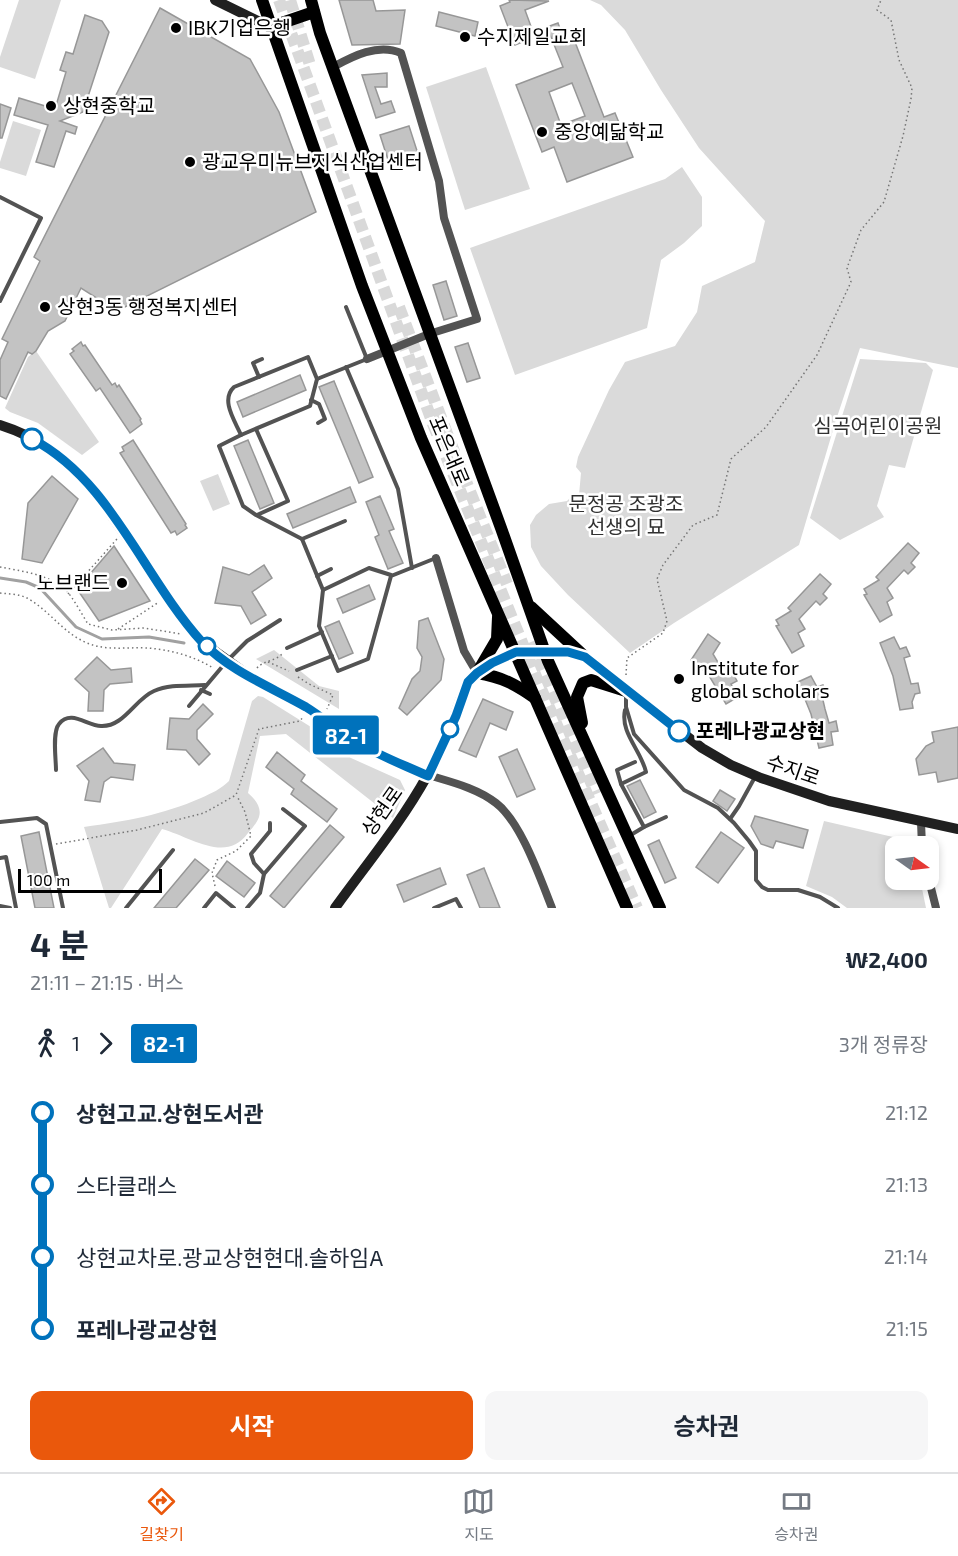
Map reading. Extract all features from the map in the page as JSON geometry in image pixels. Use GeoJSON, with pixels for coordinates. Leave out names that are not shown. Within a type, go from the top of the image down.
{"type":"FeatureCollection","features":[{"type":"Feature","properties":{"kind":"main road","name":"포은대로"},"geometry":{"type":"LineString","coordinates":[[262,0],[387,351],[421,438],[627,908]]}},
{"type":"Feature","properties":{"kind":"main road","name":"포은대로"},"geometry":{"type":"LineString","coordinates":[[312,6],[544,651],[660,908]]}},
{"type":"Feature","properties":{"kind":"main road"},"geometry":{"type":"LineString","coordinates":[[270,27],[312,6]]}},
{"type":"Feature","properties":{"kind":"main road"},"geometry":{"type":"LineString","coordinates":[[527,603],[585,657]]}},
{"type":"Feature","properties":{"kind":"main road"},"geometry":{"type":"LineString","coordinates":[[498,614],[497,639],[477,673],[512,682],[536,699]]}},
{"type":"Feature","properties":{"kind":"main road"},"geometry":{"type":"LineString","coordinates":[[584,742],[577,697],[583,683],[591,680],[626,691]]}},
{"type":"Feature","properties":{"kind":"street"},"geometry":{"type":"LineString","coordinates":[[215,0],[270,27]]}},
{"type":"Feature","properties":{"kind":"street"},"geometry":{"type":"LineString","coordinates":[[333,67],[359,53],[392,48],[401,52],[439,181],[444,218],[477,319],[429,334],[367,359]]}},
{"type":"Feature","properties":{"kind":"street"},"geometry":{"type":"LineString","coordinates":[[0,425],[41,444],[65,460],[94,488],[183,619],[205,644],[226,661],[310,710],[355,742],[379,755],[428,776],[470,789],[495,802],[506,812],[523,842],[552,908]]}},
{"type":"Feature","properties":{"kind":"street"},"geometry":{"type":"LineString","coordinates":[[436,558],[464,651],[477,673]]}},
{"type":"Feature","properties":{"kind":"street","name":"수지로"},"geometry":{"type":"LineString","coordinates":[[516,652],[568,652],[585,657],[702,748],[756,776],[829,801],[958,829]]}},
{"type":"Feature","properties":{"kind":"street","name":"상현로"},"geometry":{"type":"LineString","coordinates":[[335,908],[394,828],[428,776],[456,716],[468,682],[492,663],[516,652]]}},
{"type":"Feature","properties":{"kind":"street"},"geometry":{"type":"LineString","coordinates":[[921,822],[922,836]]}},
{"type":"Feature","properties":{"kind":"street"},"geometry":{"type":"LineString","coordinates":[[932,890],[936,908]]}},
{"type":"Feature","properties":{"kind":"lane"},"geometry":{"type":"LineString","coordinates":[[0,197],[41,218],[0,301]]}},
{"type":"Feature","properties":{"kind":"lane"},"geometry":{"type":"LineString","coordinates":[[317,379],[367,359],[346,307]]}},
{"type":"Feature","properties":{"kind":"lane"},"geometry":{"type":"LineString","coordinates":[[241,435],[228,403],[230,391],[234,387],[308,357],[317,379],[310,406],[219,446],[243,506],[302,539],[323,590],[319,626],[338,671],[368,659],[391,576]]}},
{"type":"Feature","properties":{"kind":"lane"},"geometry":{"type":"LineString","coordinates":[[259,377],[253,363],[262,359]]}},
{"type":"Feature","properties":{"kind":"lane"},"geometry":{"type":"LineString","coordinates":[[346,367],[399,489],[412,568]]}},
{"type":"Feature","properties":{"kind":"lane"},"geometry":{"type":"LineString","coordinates":[[311,400],[319,404],[325,419],[318,423]]}},
{"type":"Feature","properties":{"kind":"lane"},"geometry":{"type":"LineString","coordinates":[[256,429],[288,501],[256,515]]}},
{"type":"Feature","properties":{"kind":"lane"},"geometry":{"type":"LineString","coordinates":[[302,539],[345,521]]}},
{"type":"Feature","properties":{"kind":"lane"},"geometry":{"type":"LineString","coordinates":[[323,590],[369,568],[391,576],[436,558]]}},
{"type":"Feature","properties":{"kind":"lane"},"geometry":{"type":"LineString","coordinates":[[317,576],[331,569]]}},
{"type":"Feature","properties":{"kind":"lane"},"geometry":{"type":"LineString","coordinates":[[189,706],[226,661],[247,641],[280,620]]}},
{"type":"Feature","properties":{"kind":"lane"},"geometry":{"type":"LineString","coordinates":[[287,648],[322,632]]}},
{"type":"Feature","properties":{"kind":"lane"},"geometry":{"type":"LineString","coordinates":[[297,670],[332,656]]}},
{"type":"Feature","properties":{"kind":"lane"},"geometry":{"type":"LineString","coordinates":[[56,770],[55,733],[59,723],[70,717],[77,718],[93,727],[109,726],[154,691],[178,686],[205,685]]}},
{"type":"Feature","properties":{"kind":"lane"},"geometry":{"type":"LineString","coordinates":[[201,690],[210,694]]}},
{"type":"Feature","properties":{"kind":"lane"},"geometry":{"type":"LineString","coordinates":[[621,784],[646,772],[623,721],[626,691]]}},
{"type":"Feature","properties":{"kind":"lane"},"geometry":{"type":"LineString","coordinates":[[626,707],[634,734],[646,750],[684,790],[718,808],[730,819],[756,851],[756,880],[762,887],[768,890],[798,890],[820,897],[838,908]]}},
{"type":"Feature","properties":{"kind":"lane"},"geometry":{"type":"LineString","coordinates":[[635,762],[617,770],[621,784],[644,827]]}},
{"type":"Feature","properties":{"kind":"lane"},"geometry":{"type":"LineString","coordinates":[[730,819],[756,776]]}},
{"type":"Feature","properties":{"kind":"lane"},"geometry":{"type":"LineString","coordinates":[[247,908],[260,893],[264,874],[305,826],[283,808]]}},
{"type":"Feature","properties":{"kind":"lane"},"geometry":{"type":"LineString","coordinates":[[627,837],[666,817]]}},
{"type":"Feature","properties":{"kind":"lane"},"geometry":{"type":"LineString","coordinates":[[0,822],[38,818],[46,824],[63,908]]}},
{"type":"Feature","properties":{"kind":"lane"},"geometry":{"type":"LineString","coordinates":[[264,874],[254,863],[251,854],[270,831],[270,823]]}},
{"type":"Feature","properties":{"kind":"lane"},"geometry":{"type":"LineString","coordinates":[[126,908],[173,850]]}},
{"type":"Feature","properties":{"kind":"lane"},"geometry":{"type":"LineString","coordinates":[[0,858],[6,857],[16,908]]}},
{"type":"Feature","properties":{"kind":"lane"},"geometry":{"type":"LineString","coordinates":[[204,908],[216,893],[234,908]]}},
{"type":"Feature","properties":{"kind":"lane"},"geometry":{"type":"LineString","coordinates":[[434,908],[456,899],[460,908]]}},
{"type":"Feature","properties":{"kind":"lane"},"geometry":{"type":"LineString","coordinates":[[2,907],[10,908]]}},
{"type":"Feature","properties":{"kind":"path"},"geometry":{"type":"LineString","coordinates":[[626,691],[627,658],[663,633],[667,621],[657,579],[663,565],[693,525],[717,515],[731,459],[766,427],[817,355],[851,282],[847,268],[861,231],[884,202],[903,136],[912,88],[899,60],[891,20],[877,10],[881,0]]}},
{"type":"Feature","properties":{"kind":"path"},"geometry":{"type":"LineString","coordinates":[[68,594],[123,532]]}},
{"type":"Feature","properties":{"kind":"path"},"geometry":{"type":"LineString","coordinates":[[0,567],[43,577],[64,589],[88,624],[117,630],[144,628],[182,634]]}},
{"type":"Feature","properties":{"kind":"path"},"geometry":{"type":"LineString","coordinates":[[0,593],[25,597],[85,643],[122,650],[146,648],[161,650],[204,662],[218,671]]}},
{"type":"Feature","properties":{"kind":"path"},"geometry":{"type":"LineString","coordinates":[[117,630],[168,596]]}},
{"type":"Feature","properties":{"kind":"path"},"geometry":{"type":"LineString","coordinates":[[250,676],[260,665],[278,659],[287,648]]}},
{"type":"Feature","properties":{"kind":"path"},"geometry":{"type":"LineString","coordinates":[[268,662],[280,666],[309,684],[333,695],[321,718]]}},
{"type":"Feature","properties":{"kind":"path"},"geometry":{"type":"LineString","coordinates":[[51,845],[137,830],[204,813],[236,795],[259,729],[300,721],[310,710]]}},
{"type":"Feature","properties":{"kind":"path"},"geometry":{"type":"LineString","coordinates":[[216,893],[212,873],[217,860],[236,851],[251,836],[245,812],[236,795]]}},
{"type":"Feature","properties":{"kind":"green space"},"geometry":{"type":"Polygon","coordinates":[[[19,0],[61,0],[35,79],[0,67],[0,57],[19,0]]]}},
{"type":"Feature","properties":{"kind":"green space","name":"문정공 조광조 선생의 묘"},"geometry":{"type":"Polygon","coordinates":[[[590,0],[958,0],[958,368],[860,348],[799,545],[630,653],[568,595],[541,566],[531,547],[530,525],[536,515],[549,504],[567,501],[579,495],[581,473],[576,467],[578,457],[609,390],[625,362],[675,346],[697,312],[702,286],[755,262],[765,221],[699,148],[625,30],[601,5],[590,0]]]}},
{"type":"Feature","properties":{"kind":"green space"},"geometry":{"type":"Polygon","coordinates":[[[486,67],[530,189],[465,210],[426,87],[486,67]]]}},
{"type":"Feature","properties":{"kind":"green space"},"geometry":{"type":"Polygon","coordinates":[[[13,121],[41,130],[26,176],[0,168],[13,121]]]}},
{"type":"Feature","properties":{"kind":"green space"},"geometry":{"type":"Polygon","coordinates":[[[682,167],[702,197],[702,226],[661,260],[647,328],[515,375],[470,248],[665,179],[682,167]]]}},
{"type":"Feature","properties":{"kind":"green space"},"geometry":{"type":"Polygon","coordinates":[[[36,351],[99,442],[82,455],[38,423],[5,408],[28,357],[36,351]]]}},
{"type":"Feature","properties":{"kind":"green space","name":"심곡어린이공원"},"geometry":{"type":"Polygon","coordinates":[[[860,359],[926,363],[933,370],[905,468],[889,465],[877,506],[884,517],[840,540],[810,518],[860,359]]]}},
{"type":"Feature","properties":{"kind":"green space"},"geometry":{"type":"Polygon","coordinates":[[[218,474],[230,504],[213,511],[200,481],[218,474]]]}},
{"type":"Feature","properties":{"kind":"green space"},"geometry":{"type":"Polygon","coordinates":[[[274,650],[319,686],[339,691],[339,709],[256,659],[274,650]]]}},
{"type":"Feature","properties":{"kind":"green space"},"geometry":{"type":"Polygon","coordinates":[[[258,696],[311,727],[351,758],[400,780],[405,790],[393,818],[286,734],[260,736],[248,793],[257,804],[260,813],[248,833],[239,842],[229,847],[219,847],[208,846],[162,829],[109,908],[84,827],[158,813],[187,804],[223,786],[229,781],[252,701],[258,696]]]}},
{"type":"Feature","properties":{"kind":"green space"},"geometry":{"type":"Polygon","coordinates":[[[824,821],[889,836],[885,836],[885,890],[922,890],[926,908],[847,908],[832,897],[806,886],[824,821]]]}},
{"type":"Feature","properties":{"kind":"building"},"geometry":{"type":"Polygon","coordinates":[[[339,0],[373,0],[376,11],[405,10],[400,44],[352,45],[339,0]]]}},
{"type":"Feature","properties":{"kind":"building"},"geometry":{"type":"Polygon","coordinates":[[[509,0],[549,1],[525,10],[533,32],[525,35],[527,40],[515,45],[500,6],[510,2],[509,0]]]}},
{"type":"Feature","properties":{"kind":"building","name":"광교우미뉴브지식산업센터"},"geometry":{"type":"Polygon","coordinates":[[[160,8],[250,59],[279,112],[316,212],[117,311],[81,288],[65,321],[48,331],[36,351],[32,354],[28,352],[6,399],[0,396],[0,360],[8,342],[2,339],[40,261],[34,257],[160,8]]]}},
{"type":"Feature","properties":{"kind":"building"},"geometry":{"type":"Polygon","coordinates":[[[439,12],[478,22],[475,36],[436,26],[439,12]]]}},
{"type":"Feature","properties":{"kind":"building"},"geometry":{"type":"Polygon","coordinates":[[[85,15],[102,21],[109,32],[83,112],[60,121],[77,127],[75,134],[66,131],[54,167],[36,162],[48,125],[14,115],[19,98],[55,109],[66,72],[60,70],[66,52],[73,54],[85,15]]]}},
{"type":"Feature","properties":{"kind":"building"},"geometry":{"type":"Polygon","coordinates":[[[558,23],[566,45],[575,42],[604,117],[615,113],[633,157],[567,182],[554,147],[542,152],[516,85],[563,67],[547,27],[558,23]],[[572,83],[549,92],[561,125],[585,116],[572,83]]]}},
{"type":"Feature","properties":{"kind":"building"},"geometry":{"type":"Polygon","coordinates":[[[387,73],[387,87],[375,87],[381,104],[391,101],[395,112],[376,118],[362,75],[387,73]]]}},
{"type":"Feature","properties":{"kind":"building"},"geometry":{"type":"Polygon","coordinates":[[[0,104],[11,108],[2,138],[0,138],[0,104]]]}},
{"type":"Feature","properties":{"kind":"building"},"geometry":{"type":"Polygon","coordinates":[[[409,126],[419,157],[390,166],[380,135],[409,126]]]}},
{"type":"Feature","properties":{"kind":"building"},"geometry":{"type":"Polygon","coordinates":[[[446,281],[457,316],[444,320],[433,285],[446,281]]]}},
{"type":"Feature","properties":{"kind":"building"},"geometry":{"type":"Polygon","coordinates":[[[81,342],[112,385],[115,383],[117,387],[119,385],[141,419],[142,424],[130,433],[100,388],[96,391],[70,354],[74,351],[72,349],[81,342]]]}},
{"type":"Feature","properties":{"kind":"building"},"geometry":{"type":"Polygon","coordinates":[[[468,343],[480,378],[467,382],[455,347],[468,343]]]}},
{"type":"Feature","properties":{"kind":"building"},"geometry":{"type":"Polygon","coordinates":[[[300,375],[306,390],[243,417],[237,402],[300,375]]]}},
{"type":"Feature","properties":{"kind":"building"},"geometry":{"type":"Polygon","coordinates":[[[334,381],[373,477],[359,483],[319,387],[334,381]]]}},
{"type":"Feature","properties":{"kind":"building"},"geometry":{"type":"Polygon","coordinates":[[[133,440],[186,524],[187,528],[177,535],[175,531],[171,533],[120,453],[124,451],[122,447],[133,440]]]}},
{"type":"Feature","properties":{"kind":"building"},"geometry":{"type":"Polygon","coordinates":[[[248,440],[274,503],[260,509],[234,446],[248,440]]]}},
{"type":"Feature","properties":{"kind":"building"},"geometry":{"type":"Polygon","coordinates":[[[52,476],[78,499],[42,563],[22,559],[28,503],[52,476]]]}},
{"type":"Feature","properties":{"kind":"building"},"geometry":{"type":"Polygon","coordinates":[[[350,487],[356,502],[293,528],[287,514],[350,487]]]}},
{"type":"Feature","properties":{"kind":"building"},"geometry":{"type":"Polygon","coordinates":[[[380,496],[394,529],[389,531],[403,563],[388,569],[375,537],[379,535],[366,502],[380,496]]]}},
{"type":"Feature","properties":{"kind":"building"},"geometry":{"type":"Polygon","coordinates":[[[908,543],[919,553],[911,563],[915,567],[908,574],[904,570],[887,588],[893,598],[887,602],[892,615],[880,622],[864,595],[867,594],[864,589],[879,580],[876,577],[908,543]]]}},
{"type":"Feature","properties":{"kind":"building"},"geometry":{"type":"Polygon","coordinates":[[[114,546],[150,601],[99,621],[77,589],[114,546]]]}},
{"type":"Feature","properties":{"kind":"building"},"geometry":{"type":"Polygon","coordinates":[[[264,565],[272,578],[252,592],[266,615],[251,624],[241,606],[215,603],[223,567],[249,575],[264,565]]]}},
{"type":"Feature","properties":{"kind":"building"},"geometry":{"type":"Polygon","coordinates":[[[820,574],[831,584],[823,594],[827,598],[820,605],[816,601],[799,619],[805,629],[798,633],[804,646],[792,653],[776,626],[779,625],[776,620],[791,611],[788,608],[820,574]]]}},
{"type":"Feature","properties":{"kind":"building"},"geometry":{"type":"Polygon","coordinates":[[[369,585],[375,599],[343,613],[337,599],[369,585]]]}},
{"type":"Feature","properties":{"kind":"building"},"geometry":{"type":"Polygon","coordinates":[[[428,618],[444,659],[441,680],[407,715],[399,708],[412,679],[420,671],[422,657],[417,648],[419,621],[428,618]]]}},
{"type":"Feature","properties":{"kind":"building"},"geometry":{"type":"Polygon","coordinates":[[[339,621],[353,653],[339,659],[325,627],[339,621]]]}},
{"type":"Feature","properties":{"kind":"building"},"geometry":{"type":"Polygon","coordinates":[[[708,634],[720,643],[713,654],[726,676],[732,672],[737,681],[731,684],[738,697],[726,704],[708,674],[691,660],[708,634]]]}},
{"type":"Feature","properties":{"kind":"building"},"geometry":{"type":"Polygon","coordinates":[[[894,637],[900,649],[906,647],[910,656],[904,658],[911,684],[918,683],[920,693],[915,694],[912,702],[913,708],[900,710],[893,676],[880,643],[894,637]]]}},
{"type":"Feature","properties":{"kind":"building"},"geometry":{"type":"Polygon","coordinates":[[[97,657],[111,670],[131,668],[132,682],[110,684],[104,690],[103,711],[88,711],[89,692],[75,679],[97,657]]]}},
{"type":"Feature","properties":{"kind":"building"},"geometry":{"type":"Polygon","coordinates":[[[811,676],[817,687],[823,685],[827,694],[822,696],[829,723],[836,721],[838,731],[831,732],[833,745],[819,748],[811,714],[798,682],[811,676]]]}},
{"type":"Feature","properties":{"kind":"building"},"geometry":{"type":"Polygon","coordinates":[[[483,699],[513,712],[506,730],[490,723],[476,757],[459,750],[483,699]]]}},
{"type":"Feature","properties":{"kind":"building"},"geometry":{"type":"Polygon","coordinates":[[[203,704],[213,714],[197,730],[197,739],[210,754],[199,765],[186,750],[167,749],[170,718],[189,719],[203,704]]]}},
{"type":"Feature","properties":{"kind":"building"},"geometry":{"type":"Polygon","coordinates":[[[958,727],[958,778],[938,782],[936,772],[919,775],[916,759],[926,746],[934,742],[932,732],[958,727]]]}},
{"type":"Feature","properties":{"kind":"building"},"geometry":{"type":"Polygon","coordinates":[[[103,748],[114,763],[135,765],[133,780],[111,777],[104,782],[100,802],[85,800],[89,781],[77,766],[103,748]]]}},
{"type":"Feature","properties":{"kind":"building"},"geometry":{"type":"Polygon","coordinates":[[[517,749],[535,789],[517,797],[499,757],[517,749]]]}},
{"type":"Feature","properties":{"kind":"building"},"geometry":{"type":"Polygon","coordinates":[[[277,752],[305,775],[301,781],[337,809],[327,822],[291,794],[294,789],[266,767],[277,752]]]}},
{"type":"Feature","properties":{"kind":"building"},"geometry":{"type":"Polygon","coordinates":[[[640,780],[656,812],[644,818],[627,786],[640,780]]]}},
{"type":"Feature","properties":{"kind":"building"},"geometry":{"type":"Polygon","coordinates":[[[720,790],[735,799],[727,811],[713,801],[720,790]]]}},
{"type":"Feature","properties":{"kind":"building"},"geometry":{"type":"Polygon","coordinates":[[[755,816],[808,830],[803,848],[776,841],[773,848],[761,844],[751,826],[755,816]]]}},
{"type":"Feature","properties":{"kind":"building"},"geometry":{"type":"Polygon","coordinates":[[[330,825],[344,837],[284,908],[270,896],[330,825]]]}},
{"type":"Feature","properties":{"kind":"building"},"geometry":{"type":"Polygon","coordinates":[[[39,832],[54,908],[35,908],[21,836],[39,832]]]}},
{"type":"Feature","properties":{"kind":"building"},"geometry":{"type":"Polygon","coordinates":[[[721,832],[744,848],[718,883],[696,867],[721,832]]]}},
{"type":"Feature","properties":{"kind":"building"},"geometry":{"type":"Polygon","coordinates":[[[659,840],[676,878],[665,883],[648,845],[659,840]]]}},
{"type":"Feature","properties":{"kind":"building"},"geometry":{"type":"Polygon","coordinates":[[[195,859],[209,870],[176,908],[154,908],[195,859]]]}},
{"type":"Feature","properties":{"kind":"building"},"geometry":{"type":"Polygon","coordinates":[[[227,861],[255,883],[244,897],[216,876],[227,861]]]}},
{"type":"Feature","properties":{"kind":"building"},"geometry":{"type":"Polygon","coordinates":[[[440,868],[446,884],[404,902],[397,885],[440,868]]]}},
{"type":"Feature","properties":{"kind":"building"},"geometry":{"type":"Polygon","coordinates":[[[484,868],[500,908],[480,908],[467,875],[484,868]]]}},
{"type":"Feature","properties":{"kind":"waterway"},"geometry":{"type":"LineString","coordinates":[[0,578],[26,582],[40,588],[76,627],[102,639],[149,637],[184,643]]}},
{"type":"Feature","properties":{"kind":"tunnel"},"geometry":{"type":"LineString","coordinates":[[279,0],[433,424],[541,689],[637,908]]}},
{"type":"Feature","properties":{"kind":"tunnel"},"geometry":{"type":"LineString","coordinates":[[290,0],[310,65]]}},
{"type":"Feature","properties":{"kind":"tunnel"},"geometry":{"type":"LineString","coordinates":[[399,307],[507,584]]}},
{"type":"Feature","properties":{"kind":"tunnel"},"geometry":{"type":"LineString","coordinates":[[531,642],[596,794]]}},
{"type":"Feature","properties":{"kind":"bus line","name":"82-1"},"geometry":{"type":"LineString","coordinates":[[32,439],[65,460],[94,488],[183,619],[205,644],[255,680],[307,708],[355,742],[379,755],[428,776],[456,716],[468,682],[492,663],[516,652],[568,652],[585,657],[679,731]]}},
{"type":"Feature","properties":{"kind":"place","name":"IBK기업은행"},"geometry":{"type":"Point","coordinates":[176,28]}},
{"type":"Feature","properties":{"kind":"place","name":"수지제일교회"},"geometry":{"type":"Point","coordinates":[465,37]}},
{"type":"Feature","properties":{"kind":"place","name":"상현중학교"},"geometry":{"type":"Point","coordinates":[51,106]}},
{"type":"Feature","properties":{"kind":"place","name":"중앙예닮학교"},"geometry":{"type":"Point","coordinates":[542,132]}},
{"type":"Feature","properties":{"kind":"place","name":"광교우미뉴브지식산업센터"},"geometry":{"type":"Point","coordinates":[190,162]}},
{"type":"Feature","properties":{"kind":"place","name":"상현3동 행정복지센터"},"geometry":{"type":"Point","coordinates":[45,307]}},
{"type":"Feature","properties":{"kind":"place","name":"노브랜드"},"geometry":{"type":"Point","coordinates":[122,583]}},
{"type":"Feature","properties":{"kind":"place","name":"Institute for global scholars"},"geometry":{"type":"Point","coordinates":[679,679]}},
{"type":"Feature","properties":{"kind":"place","name":"포레나광교상현"},"geometry":{"type":"Point","coordinates":[679,731]}}]}
